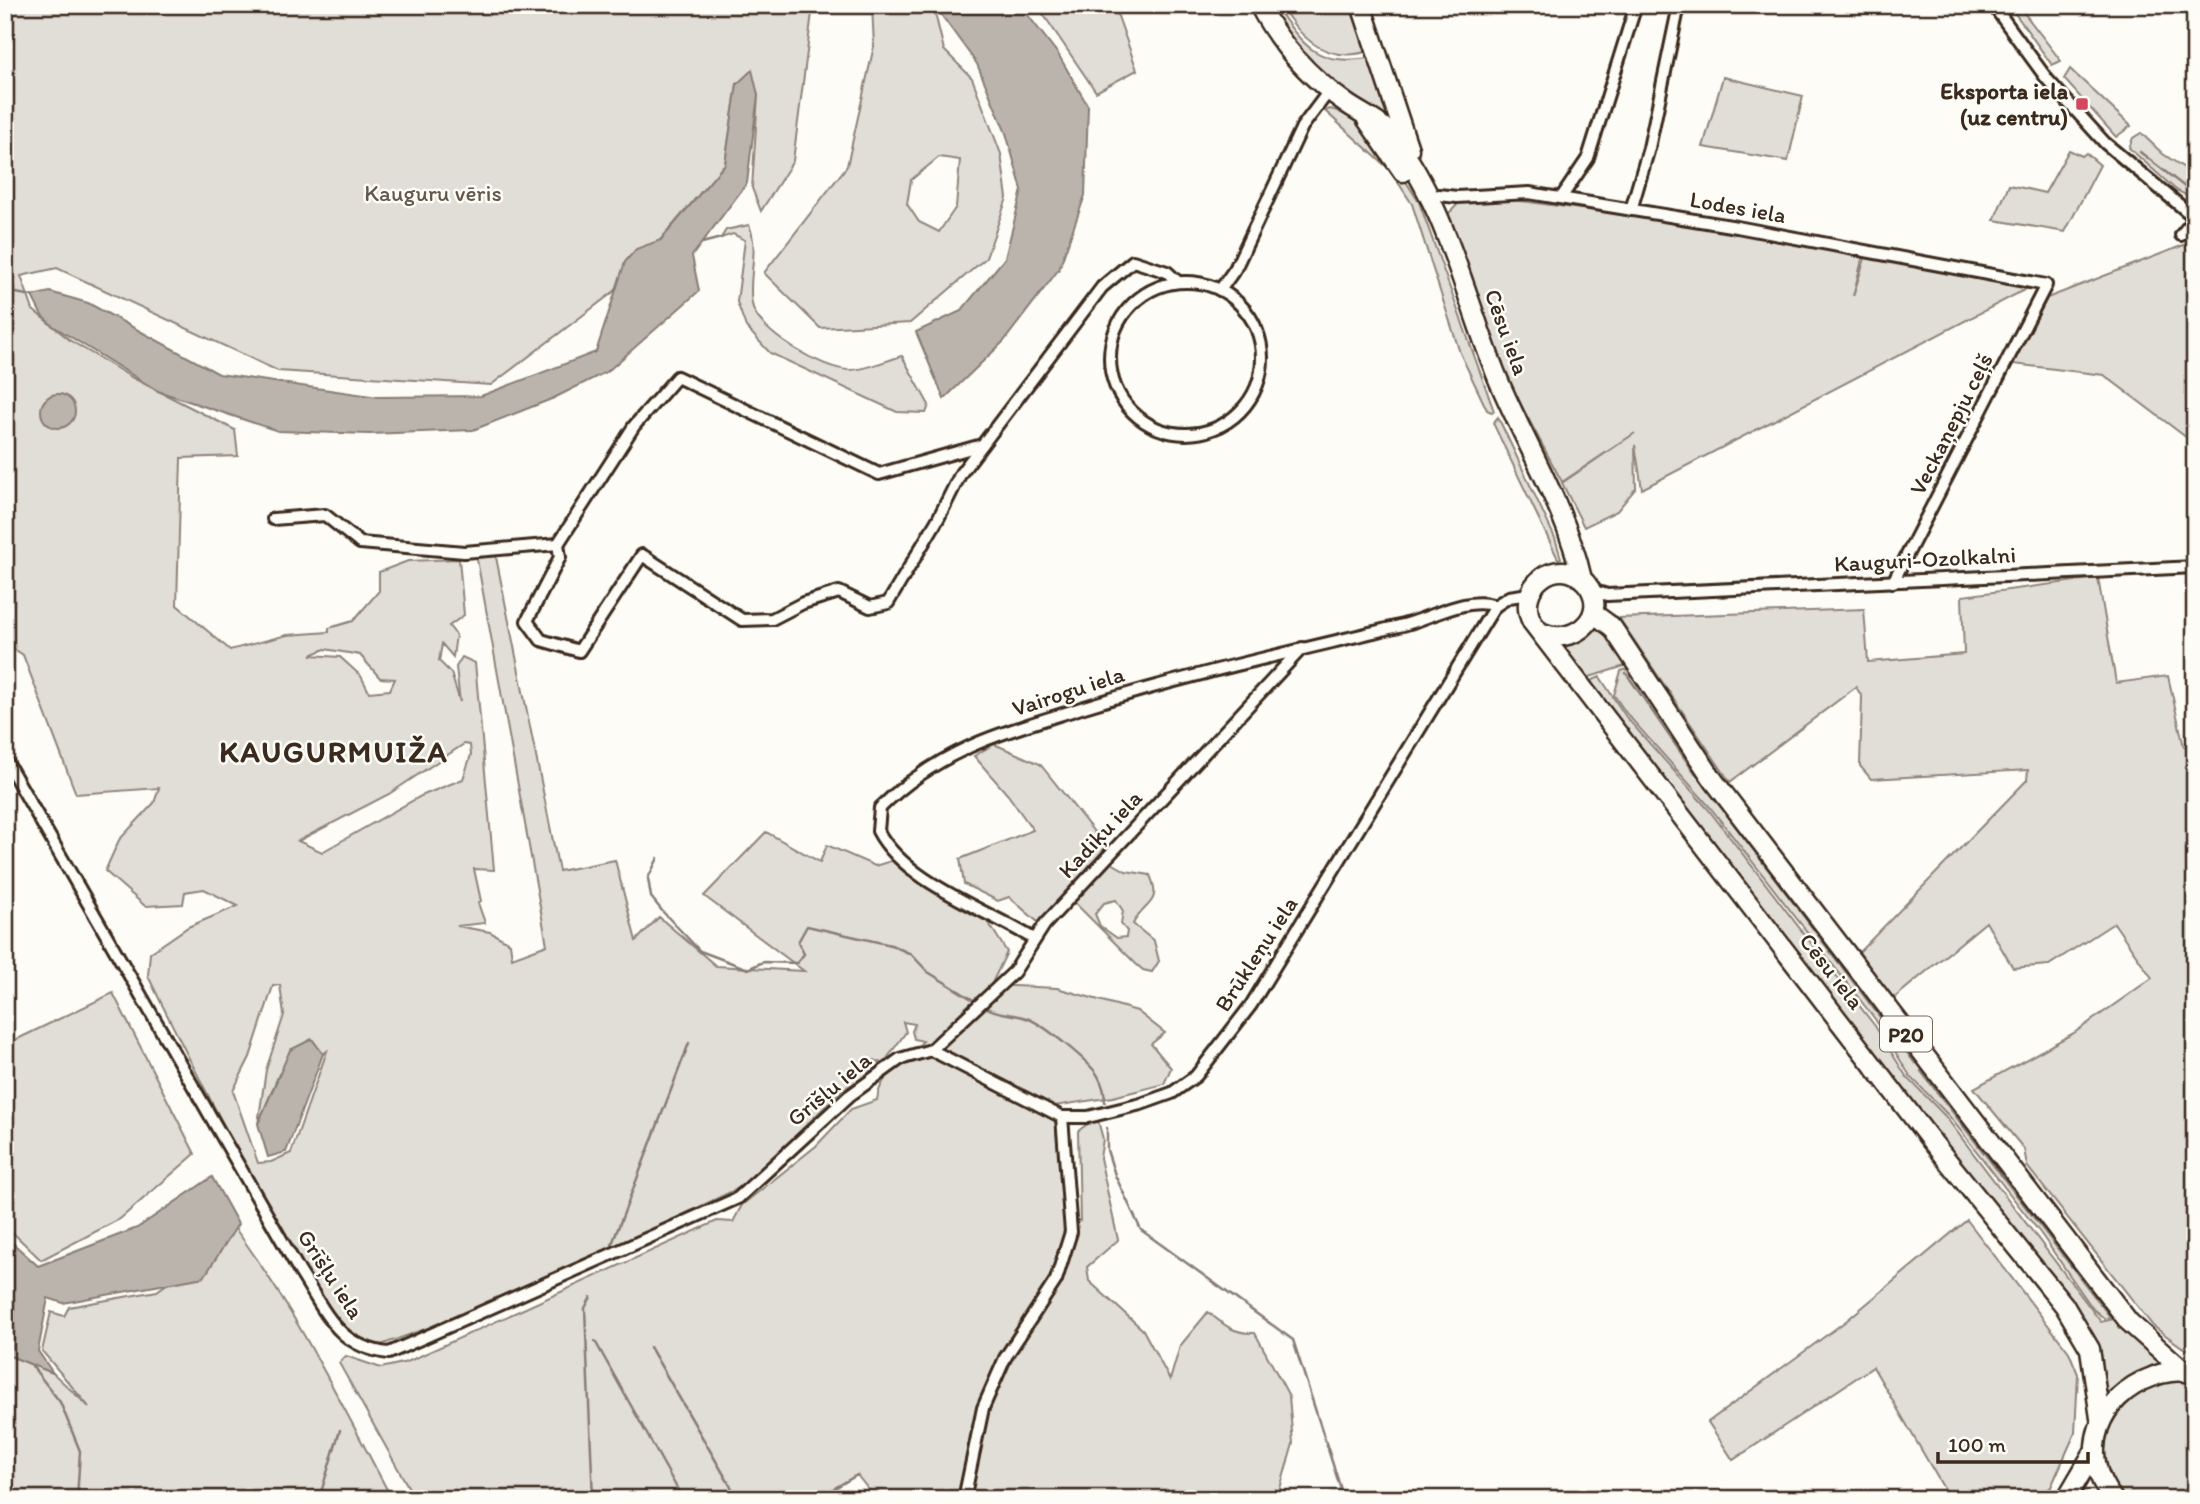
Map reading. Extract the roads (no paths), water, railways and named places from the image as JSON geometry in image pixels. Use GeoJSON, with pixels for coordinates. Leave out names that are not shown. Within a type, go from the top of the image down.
{"type":"FeatureCollection","features":[{"type":"Feature","properties":{"kind":"main road","name":"Cēsu iela"},"geometry":{"type":"LineString","coordinates":[[1259,5],[1274,33],[1303,68],[1329,91],[1392,135],[1418,179],[1510,408],[1573,541],[1590,597]]}},
{"type":"Feature","properties":{"kind":"main road"},"geometry":{"type":"LineString","coordinates":[[1362,5],[1418,179]]}},
{"type":"Feature","properties":{"kind":"main road","name":"Cēsu iela"},"geometry":{"type":"LineString","coordinates":[[1365,117],[1426,199],[1481,365],[1558,536],[1567,563],[1565,572],[1590,597],[1612,627],[1714,781],[2129,1322],[2189,1373]]}},
{"type":"Feature","properties":{"kind":"main road"},"geometry":{"type":"LineString","coordinates":[[1528,601],[1538,579],[1547,574],[1565,572]]}},
{"type":"Feature","properties":{"kind":"main road"},"geometry":{"type":"LineString","coordinates":[[1543,633],[1558,638],[1573,635],[1585,627],[1590,597]]}},
{"type":"Feature","properties":{"kind":"main road","name":"Cēsu iela"},"geometry":{"type":"LineString","coordinates":[[1528,601],[1532,622],[1543,633],[1715,863],[1929,1138],[2064,1305],[2090,1349],[2101,1418]]}},
{"type":"Feature","properties":{"kind":"main road"},"geometry":{"type":"LineString","coordinates":[[2066,1499],[2093,1453],[2101,1418],[2117,1398],[2139,1381],[2161,1373],[2189,1373]]}},
{"type":"Feature","properties":{"kind":"main road"},"geometry":{"type":"LineString","coordinates":[[2093,1453],[2096,1471],[2113,1499]]}},
{"type":"Feature","properties":{"kind":"street"},"geometry":{"type":"LineString","coordinates":[[1561,198],[1588,158],[1636,5]]}},
{"type":"Feature","properties":{"kind":"street"},"geometry":{"type":"LineString","coordinates":[[1631,210],[1649,148],[1679,5]]}},
{"type":"Feature","properties":{"kind":"street"},"geometry":{"type":"LineString","coordinates":[[1993,5],[2047,79],[2105,144],[2195,218],[2181,235]]}},
{"type":"Feature","properties":{"kind":"street"},"geometry":{"type":"LineString","coordinates":[[1220,290],[1235,269],[1303,127],[1329,91]]}},
{"type":"Feature","properties":{"kind":"street","name":"Lodes iela"},"geometry":{"type":"LineString","coordinates":[[1426,199],[1529,193],[2046,285]]}},
{"type":"Feature","properties":{"kind":"street"},"geometry":{"type":"LineString","coordinates":[[982,445],[879,474],[677,377],[634,426],[558,544],[560,557],[527,621],[541,640],[579,651],[642,555],[742,620],[772,619],[803,603],[839,592],[870,607],[888,603],[939,519],[961,472],[982,445],[1102,287],[1133,261],[1167,272],[1178,282]]}},
{"type":"Feature","properties":{"kind":"street"},"geometry":{"type":"LineString","coordinates":[[1178,282],[1195,282],[1220,290],[1244,307],[1256,328],[1262,351],[1261,375],[1252,397],[1237,415],[1217,428],[1193,434],[1170,433],[1147,424],[1130,411],[1118,394],[1111,374],[1110,352],[1114,332],[1132,305],[1158,287],[1178,282]]}},
{"type":"Feature","properties":{"kind":"street","name":"Veckaņepju ceļš"},"geometry":{"type":"LineString","coordinates":[[1893,582],[2046,285]]}},
{"type":"Feature","properties":{"kind":"street"},"geometry":{"type":"LineString","coordinates":[[273,519],[325,515],[360,543],[464,552],[558,544]]}},
{"type":"Feature","properties":{"kind":"street","name":"Kauguri-Ozolkalni"},"geometry":{"type":"LineString","coordinates":[[1590,597],[1609,599],[1656,592],[2195,568]]}},
{"type":"Feature","properties":{"kind":"street"},"geometry":{"type":"LineString","coordinates":[[1497,605],[1509,597],[1528,601]]}},
{"type":"Feature","properties":{"kind":"street","name":"Vairogu iela"},"geometry":{"type":"LineString","coordinates":[[1034,939],[928,880],[901,859],[878,831],[880,808],[914,779],[972,746],[1160,684],[1402,626],[1458,608],[1485,602],[1497,605]]}},
{"type":"Feature","properties":{"kind":"street","name":"Brūkleņu iela"},"geometry":{"type":"LineString","coordinates":[[1062,1117],[1088,1117],[1141,1104],[1172,1093],[1196,1076],[1251,1005],[1497,605]]}},
{"type":"Feature","properties":{"kind":"street","name":"Kadiķu iela"},"geometry":{"type":"LineString","coordinates":[[931,1050],[1014,972],[1034,939],[1303,648]]}},
{"type":"Feature","properties":{"kind":"street","name":"Grīšļu iela"},"geometry":{"type":"LineString","coordinates":[[5,759],[300,1272],[338,1331],[364,1350],[389,1353],[414,1343],[738,1198],[849,1096],[900,1059],[931,1050]]}},
{"type":"Feature","properties":{"kind":"street"},"geometry":{"type":"LineString","coordinates":[[931,1050],[1062,1117],[1071,1232],[1056,1280],[1004,1358],[983,1408],[964,1499]]}},
{"type":"Feature","properties":{"kind":"waterway"},"geometry":{"type":"LineString","coordinates":[[2140,152],[2195,195]]}},
{"type":"Feature","properties":{"kind":"waterway"},"geometry":{"type":"LineString","coordinates":[[702,243],[721,238]]}},
{"type":"Feature","properties":{"kind":"waterway"},"geometry":{"type":"LineString","coordinates":[[5,291],[32,296]]}},
{"type":"Feature","properties":{"kind":"waterway"},"geometry":{"type":"LineString","coordinates":[[1626,673],[1690,766],[1915,1063]]}},
{"type":"Feature","properties":{"kind":"waterway"},"geometry":{"type":"LineString","coordinates":[[658,858],[648,878],[651,897],[700,951],[748,969],[763,962],[797,963],[804,954],[798,942],[807,926],[891,945],[911,954],[928,972],[975,1001]]}},
{"type":"Feature","properties":{"kind":"waterway"},"geometry":{"type":"LineString","coordinates":[[985,1007],[1033,1021],[1065,1044],[1094,1070],[1103,1089],[1105,1102]]}},
{"type":"Feature","properties":{"kind":"waterway"},"geometry":{"type":"LineString","coordinates":[[612,1244],[689,1043]]}},
{"type":"Feature","properties":{"kind":"waterway"},"geometry":{"type":"LineString","coordinates":[[1921,1071],[2109,1315]]}},
{"type":"Feature","properties":{"kind":"waterway"},"geometry":{"type":"LineString","coordinates":[[1107,1128],[1107,1150],[1115,1175],[1141,1230],[1293,1340],[1344,1499]]}},
{"type":"Feature","properties":{"kind":"waterway"},"geometry":{"type":"LineString","coordinates":[[591,1297],[585,1308],[593,1499]]}},
{"type":"Feature","properties":{"kind":"waterway"},"geometry":{"type":"LineString","coordinates":[[595,1341],[683,1499]]}},
{"type":"Feature","properties":{"kind":"waterway"},"geometry":{"type":"LineString","coordinates":[[650,1347],[738,1499]]}},
{"type":"Feature","properties":{"kind":"waterway"},"geometry":{"type":"LineString","coordinates":[[32,1366],[60,1402],[80,1451],[77,1499]]}},
{"type":"Feature","properties":{"kind":"waterway"},"geometry":{"type":"LineString","coordinates":[[319,1499],[340,1430]]}},
{"type":"Feature","properties":{"kind":"waterway"},"geometry":{"type":"LineString","coordinates":[[816,1499],[857,1475]]}},
{"type":"Feature","properties":{"kind":"place","name":"Eksporta iela (uz centru)"},"geometry":{"type":"Point","coordinates":[2082,104]}},
{"type":"Feature","properties":{"kind":"district","name":"KAUGURMUIŽA"},"geometry":{"type":"Point","coordinates":[334,751]}},
{"type":"Feature","properties":{"kind":"park label","name":"Kauguru vēris"},"geometry":{"type":"Point","coordinates":[433,193]}}]}
